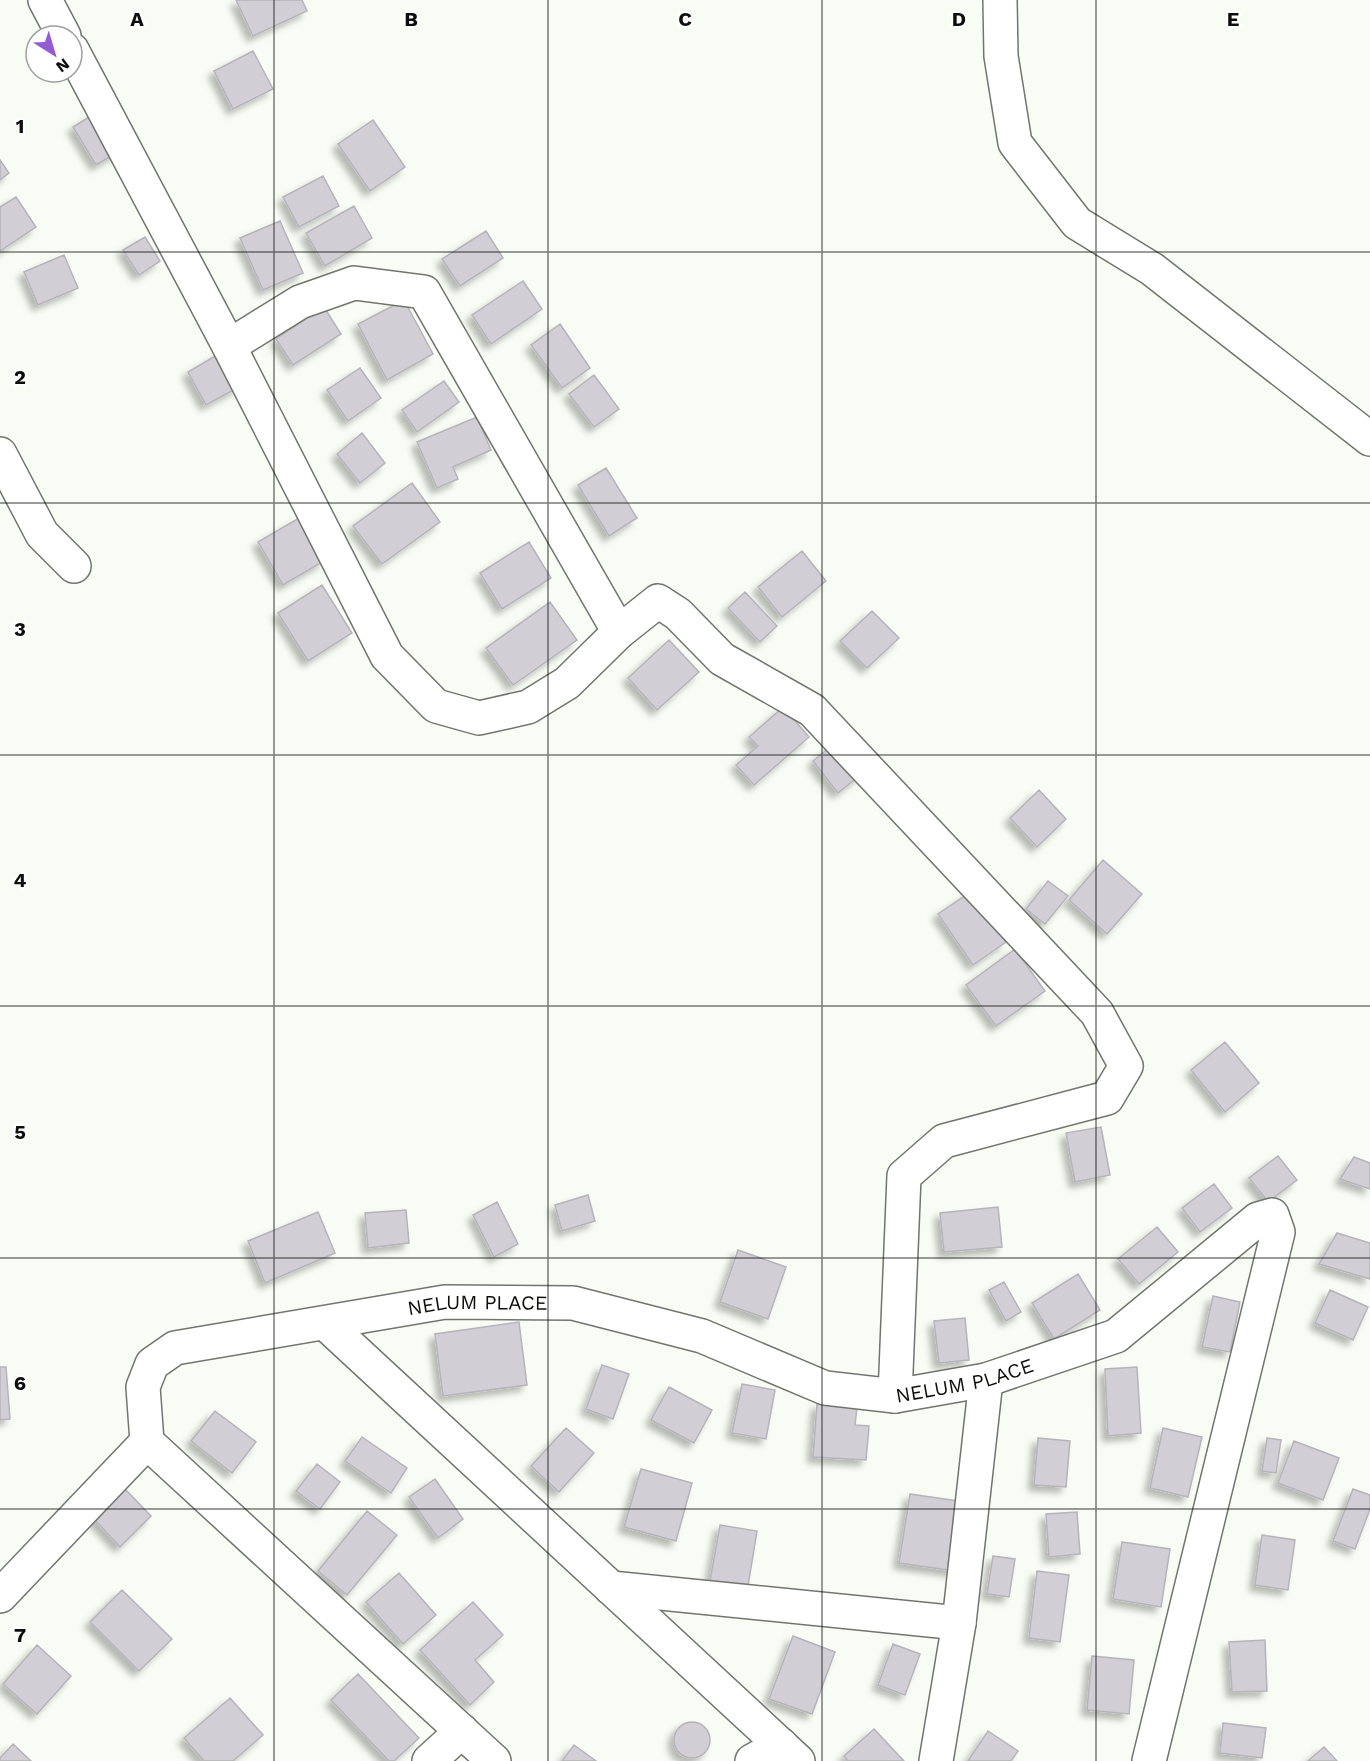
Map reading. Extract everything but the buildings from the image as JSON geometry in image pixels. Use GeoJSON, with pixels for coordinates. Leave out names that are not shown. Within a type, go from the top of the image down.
{"type":"FeatureCollection","features":[{"type":"Feature","properties":{"kind":"street"},"geometry":{"type":"LineString","coordinates":[[45,0],[58,24]]}},
{"type":"Feature","properties":{"kind":"street"},"geometry":{"type":"LineString","coordinates":[[1000,0],[1001,56],[1015,143],[1077,223],[1152,269],[1370,439]]}},
{"type":"Feature","properties":{"kind":"street"},"geometry":{"type":"LineString","coordinates":[[84,73],[229,345],[387,656],[436,706],[479,718],[528,707],[567,683],[619,632],[658,601],[678,614],[722,659],[812,710],[1097,1013],[1126,1066],[1107,1098],[944,1142],[904,1176],[896,1396]]}},
{"type":"Feature","properties":{"kind":"street"},"geometry":{"type":"LineString","coordinates":[[229,345],[300,302],[354,283],[424,292],[619,632]]}},
{"type":"Feature","properties":{"kind":"street"},"geometry":{"type":"LineString","coordinates":[[0,454],[42,534],[74,566]]}},
{"type":"Feature","properties":{"kind":"street","name":"NELUM PLACE"},"geometry":{"type":"LineString","coordinates":[[147,1442],[143,1387],[152,1364],[175,1348],[445,1302],[573,1303],[702,1336],[825,1388],[896,1396],[986,1380],[1116,1336],[1258,1220],[1272,1215],[1278,1232],[1149,1761]]}},
{"type":"Feature","properties":{"kind":"street"},"geometry":{"type":"LineString","coordinates":[[325,1323],[790,1753]]}},
{"type":"Feature","properties":{"kind":"street"},"geometry":{"type":"LineString","coordinates":[[936,1761],[959,1623],[986,1380]]}},
{"type":"Feature","properties":{"kind":"street"},"geometry":{"type":"LineString","coordinates":[[0,1596],[147,1442],[494,1761]]}},
{"type":"Feature","properties":{"kind":"street"},"geometry":{"type":"LineString","coordinates":[[611,1588],[959,1623]]}},
{"type":"Feature","properties":{"kind":"street"},"geometry":{"type":"LineString","coordinates":[[429,1761],[462,1731]]}},
{"type":"Feature","properties":{"kind":"street"},"geometry":{"type":"LineString","coordinates":[[752,1761],[790,1753]]}}]}
